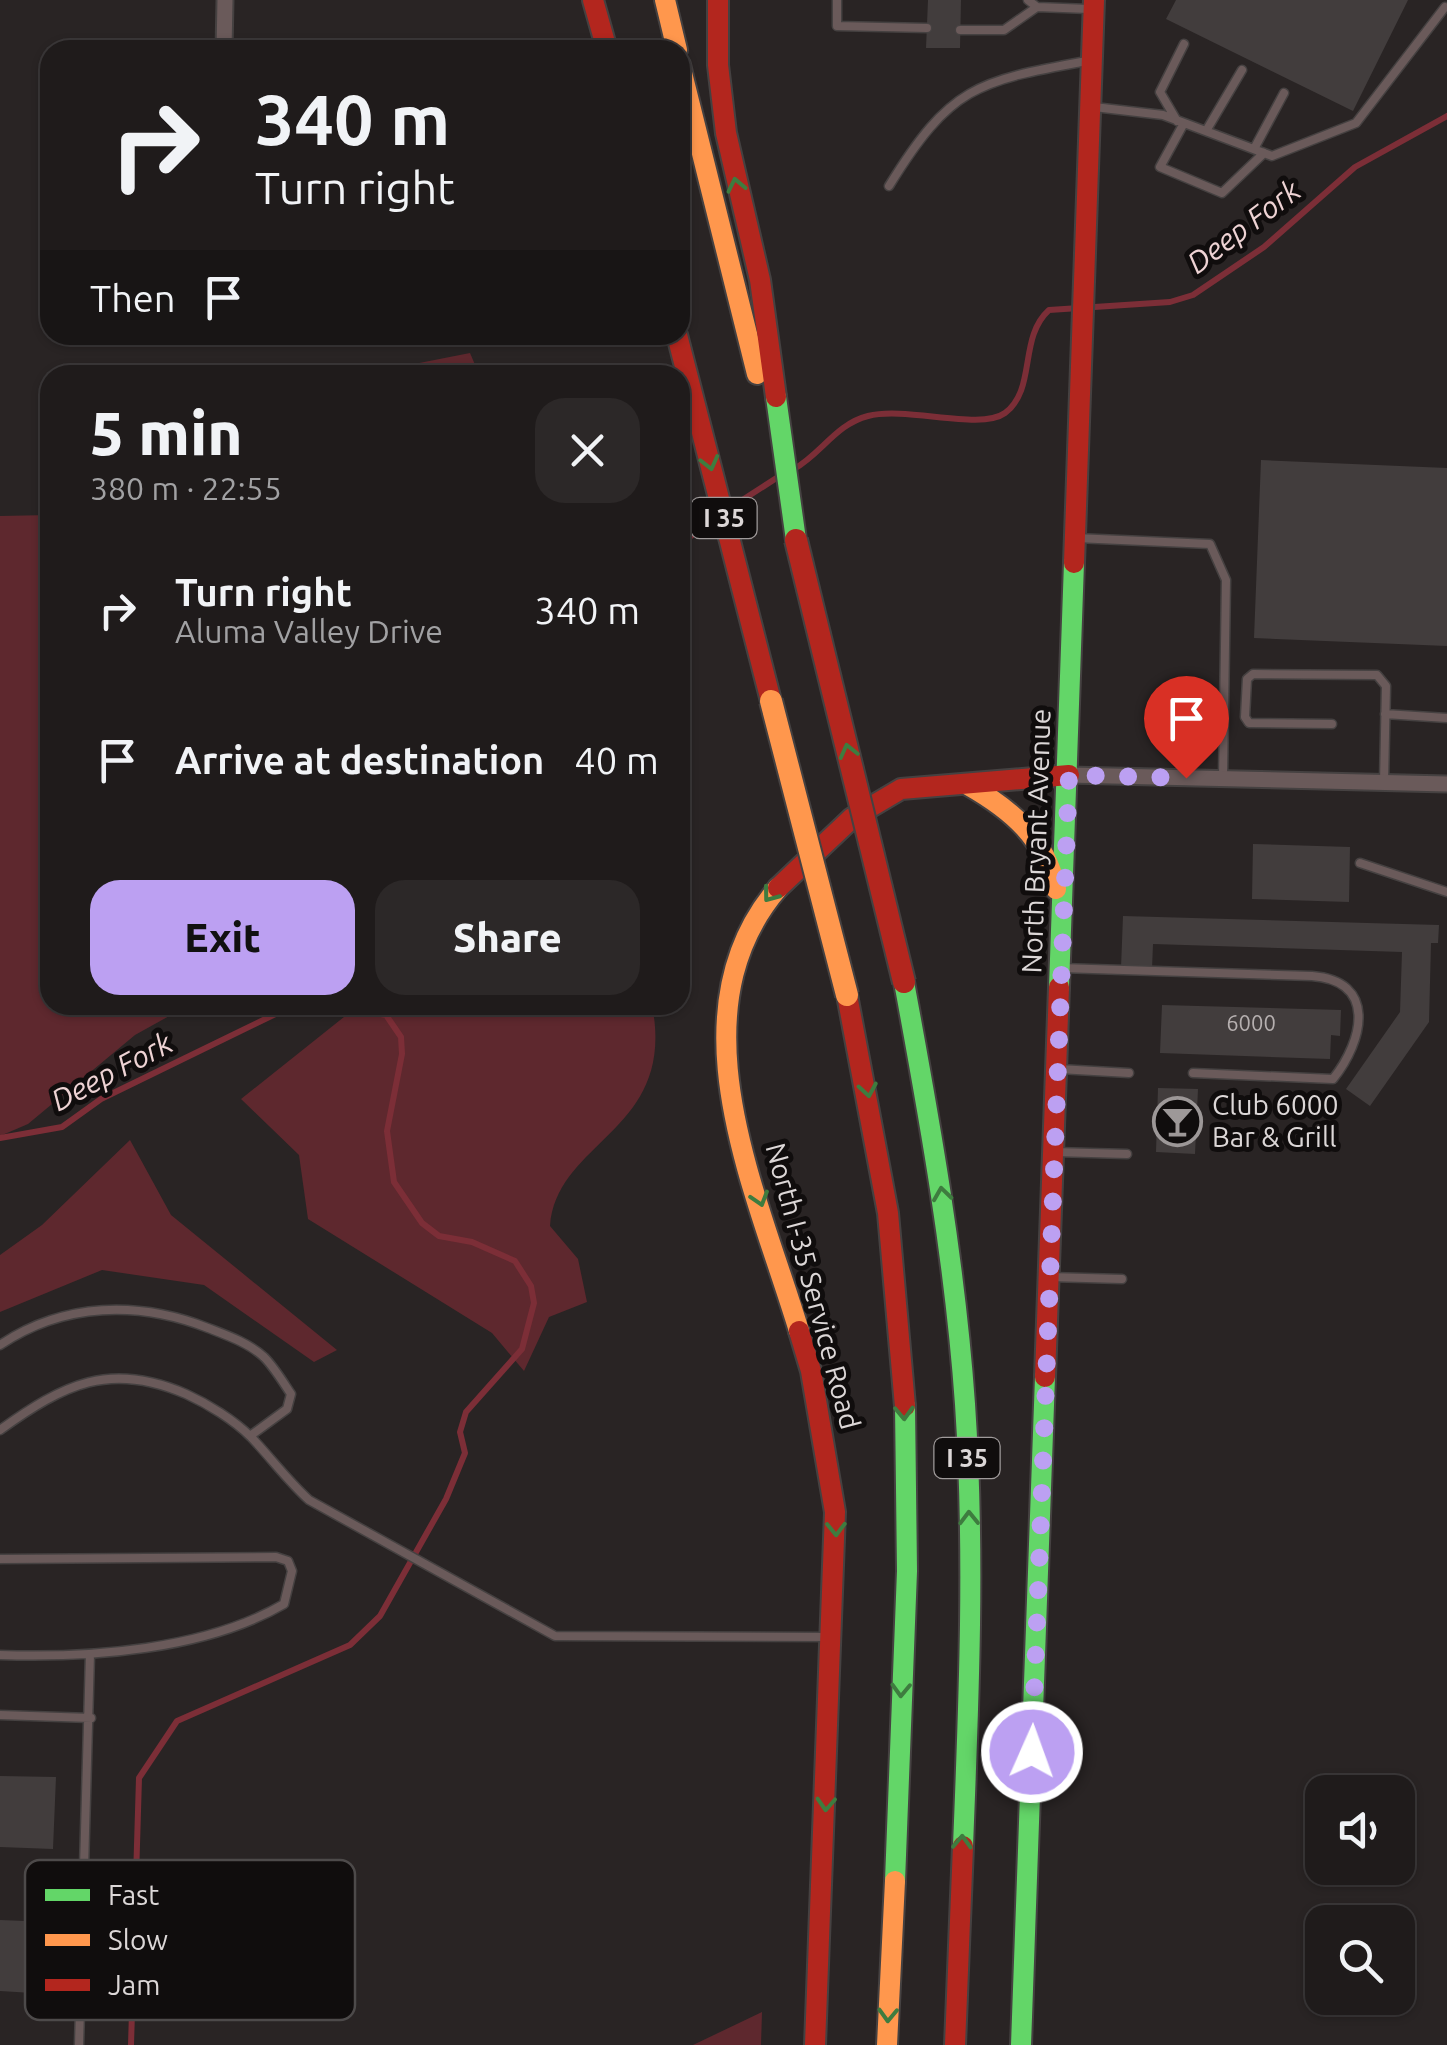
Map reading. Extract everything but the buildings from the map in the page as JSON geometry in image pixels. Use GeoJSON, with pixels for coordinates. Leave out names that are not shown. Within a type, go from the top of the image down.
{"type":"FeatureCollection","features":[{"type":"Feature","properties":{"kind":"main road"},"geometry":{"type":"LineString","coordinates":[[594,0],[604,40]]}},
{"type":"Feature","properties":{"kind":"main road"},"geometry":{"type":"LineString","coordinates":[[665,0],[674,40]]}},
{"type":"Feature","properties":{"kind":"main road"},"geometry":{"type":"LineString","coordinates":[[718,0],[718,65],[726,133],[760,280],[796,540]]}},
{"type":"Feature","properties":{"kind":"main road","name":"North Bryant Avenue"},"geometry":{"type":"LineString","coordinates":[[1021,2045],[1094,5]]}},
{"type":"Feature","properties":{"kind":"main road","name":"I 35"},"geometry":{"type":"LineString","coordinates":[[690,104],[904,982],[941,1187],[966,1426],[970,1627],[954,2045]]}},
{"type":"Feature","properties":{"kind":"main road","name":"I 35"},"geometry":{"type":"LineString","coordinates":[[690,389],[847,995],[887,1203],[904,1400],[904,1593],[887,2045]]}},
{"type":"Feature","properties":{"kind":"main road","name":"North I-35 Service Road"},"geometry":{"type":"LineString","coordinates":[[815,2045],[836,1512],[811,1371],[732,1105],[724,1063],[725,993],[749,927],[768,896],[806,857],[878,799],[928,784],[968,785],[1069,775]]}},
{"type":"Feature","properties":{"kind":"main road"},"geometry":{"type":"LineString","coordinates":[[968,785],[1015,814],[1042,845],[1054,878],[1062,932]]}},
{"type":"Feature","properties":{"kind":"street"},"geometry":{"type":"LineString","coordinates":[[224,40],[225,0]]}},
{"type":"Feature","properties":{"kind":"street"},"geometry":{"type":"LineString","coordinates":[[1069,775],[1447,784]]}},
{"type":"Feature","properties":{"kind":"lane"},"geometry":{"type":"LineString","coordinates":[[837,0],[837,26],[927,28]]}},
{"type":"Feature","properties":{"kind":"lane"},"geometry":{"type":"LineString","coordinates":[[1028,0],[1037,7]]}},
{"type":"Feature","properties":{"kind":"lane"},"geometry":{"type":"LineString","coordinates":[[960,30],[1004,30],[1037,7],[1094,5]]}},
{"type":"Feature","properties":{"kind":"lane"},"geometry":{"type":"LineString","coordinates":[[1090,106],[1180,122],[1272,156],[1356,123],[1445,7]]}},
{"type":"Feature","properties":{"kind":"lane"},"geometry":{"type":"LineString","coordinates":[[1180,122],[1160,92],[1184,44]]}},
{"type":"Feature","properties":{"kind":"lane"},"geometry":{"type":"LineString","coordinates":[[889,186],[921,134],[971,88],[1028,71],[1092,60]]}},
{"type":"Feature","properties":{"kind":"lane"},"geometry":{"type":"LineString","coordinates":[[1206,131],[1242,70]]}},
{"type":"Feature","properties":{"kind":"lane"},"geometry":{"type":"LineString","coordinates":[[1254,149],[1284,92]]}},
{"type":"Feature","properties":{"kind":"lane"},"geometry":{"type":"LineString","coordinates":[[1180,122],[1160,167],[1222,194],[1264,153]]}},
{"type":"Feature","properties":{"kind":"lane"},"geometry":{"type":"LineString","coordinates":[[1076,538],[1210,544],[1226,580],[1223,779]]}},
{"type":"Feature","properties":{"kind":"lane"},"geometry":{"type":"LineString","coordinates":[[1332,724],[1249,723],[1245,716],[1247,680],[1254,674],[1378,675],[1386,686],[1384,783]]}},
{"type":"Feature","properties":{"kind":"lane"},"geometry":{"type":"LineString","coordinates":[[1385,714],[1447,718]]}},
{"type":"Feature","properties":{"kind":"lane"},"geometry":{"type":"LineString","coordinates":[[1360,864],[1447,892]]}},
{"type":"Feature","properties":{"kind":"lane"},"geometry":{"type":"LineString","coordinates":[[1061,968],[1312,976],[1334,978],[1350,986],[1358,1004],[1356,1028],[1333,1078],[1192,1073]]}},
{"type":"Feature","properties":{"kind":"lane"},"geometry":{"type":"LineString","coordinates":[[1057,1069],[1129,1073]]}},
{"type":"Feature","properties":{"kind":"lane"},"geometry":{"type":"LineString","coordinates":[[1054,1152],[1127,1154]]}},
{"type":"Feature","properties":{"kind":"lane"},"geometry":{"type":"LineString","coordinates":[[1049,1276],[1122,1279]]}},
{"type":"Feature","properties":{"kind":"lane"},"geometry":{"type":"LineString","coordinates":[[0,1344],[51,1320],[88,1311],[124,1307],[184,1318],[263,1356],[292,1394],[287,1408],[250,1436]]}},
{"type":"Feature","properties":{"kind":"lane"},"geometry":{"type":"LineString","coordinates":[[0,1430],[47,1397],[100,1379],[146,1377],[201,1401],[250,1436],[277,1471],[309,1500],[556,1636],[833,1637]]}},
{"type":"Feature","properties":{"kind":"lane"},"geometry":{"type":"LineString","coordinates":[[0,1559],[276,1557],[288,1561],[292,1570],[284,1604],[268,1613],[166,1645],[90,1654],[0,1655]]}},
{"type":"Feature","properties":{"kind":"lane"},"geometry":{"type":"LineString","coordinates":[[86,1860],[90,1654]]}},
{"type":"Feature","properties":{"kind":"lane"},"geometry":{"type":"LineString","coordinates":[[0,1715],[91,1718]]}},
{"type":"Feature","properties":{"kind":"lane"},"geometry":{"type":"LineString","coordinates":[[80,2045],[81,2020]]}},
{"type":"Feature","properties":{"kind":"shaded area"},"geometry":{"type":"Polygon","coordinates":[[[470,353],[475,365],[409,365],[470,353]]]}},
{"type":"Feature","properties":{"kind":"shaded area"},"geometry":{"type":"Polygon","coordinates":[[[40,515],[40,1015],[171,1015],[135,1035],[28,1124],[0,1136],[0,516],[40,515]]]}},
{"type":"Feature","properties":{"kind":"shaded area"},"geometry":{"type":"Polygon","coordinates":[[[346,1015],[653,1015],[655,1047],[648,1081],[633,1108],[572,1173],[557,1197],[550,1226],[578,1259],[587,1302],[549,1317],[524,1371],[492,1333],[308,1219],[299,1155],[241,1099],[346,1015]]]}},
{"type":"Feature","properties":{"kind":"shaded area"},"geometry":{"type":"Polygon","coordinates":[[[130,1140],[171,1215],[337,1350],[314,1362],[204,1285],[102,1270],[0,1312],[0,1255],[42,1225],[130,1140]]]}},
{"type":"Feature","properties":{"kind":"shaded area"},"geometry":{"type":"Polygon","coordinates":[[[762,2012],[761,2045],[693,2045],[762,2012]]]}},
{"type":"Feature","properties":{"kind":"waterway","name":"Deep Fork"},"geometry":{"type":"LineString","coordinates":[[794,469],[838,432],[868,416],[902,414],[979,420],[1005,413],[1021,391],[1034,335],[1049,310],[1170,302],[1193,295],[1264,247],[1355,167],[1447,116]]}},
{"type":"Feature","properties":{"kind":"waterway","name":"Deep Fork"},"geometry":{"type":"LineString","coordinates":[[730,508],[778,477]]}},
{"type":"Feature","properties":{"kind":"waterway","name":"Deep Fork"},"geometry":{"type":"LineString","coordinates":[[690,537],[715,518]]}},
{"type":"Feature","properties":{"kind":"waterway","name":"Deep Fork"},"geometry":{"type":"LineString","coordinates":[[0,1138],[62,1127],[101,1099],[273,1015]]}},
{"type":"Feature","properties":{"kind":"waterway"},"geometry":{"type":"LineString","coordinates":[[137,1860],[139,1778],[177,1721],[350,1645],[380,1616],[446,1499],[465,1453],[460,1432],[466,1412],[522,1349],[534,1303],[531,1286],[515,1261],[472,1242],[439,1236],[422,1223],[394,1182],[387,1131],[402,1054],[401,1037],[386,1015]]}},
{"type":"Feature","properties":{"kind":"waterway"},"geometry":{"type":"LineString","coordinates":[[131,2045],[132,2020]]}},
{"type":"Feature","properties":{"kind":"traffic: fast"},"geometry":{"type":"LineString","coordinates":[[776,397],[796,540]]}},
{"type":"Feature","properties":{"kind":"traffic: fast"},"geometry":{"type":"LineString","coordinates":[[1059,987],[1074,563]]}},
{"type":"Feature","properties":{"kind":"traffic: fast"},"geometry":{"type":"LineString","coordinates":[[904,982],[948,1245],[965,1404],[970,1570],[963,1846]]}},
{"type":"Feature","properties":{"kind":"traffic: fast"},"geometry":{"type":"LineString","coordinates":[[1021,2045],[1045,1377]]}},
{"type":"Feature","properties":{"kind":"traffic: fast"},"geometry":{"type":"LineString","coordinates":[[895,1881],[907,1571],[905,1406]]}},
{"type":"Feature","properties":{"kind":"traffic: slow"},"geometry":{"type":"LineString","coordinates":[[665,0],[675,40]]}},
{"type":"Feature","properties":{"kind":"traffic: slow"},"geometry":{"type":"LineString","coordinates":[[690,105],[757,374]]}},
{"type":"Feature","properties":{"kind":"traffic: slow"},"geometry":{"type":"LineString","coordinates":[[771,701],[847,995]]}},
{"type":"Feature","properties":{"kind":"traffic: slow"},"geometry":{"type":"LineString","coordinates":[[968,785],[1024,827],[1044,855],[1056,889]]}},
{"type":"Feature","properties":{"kind":"traffic: slow"},"geometry":{"type":"LineString","coordinates":[[778,888],[746,938],[730,991],[726,1047],[746,1164],[799,1331]]}},
{"type":"Feature","properties":{"kind":"traffic: slow"},"geometry":{"type":"LineString","coordinates":[[887,2045],[895,1881]]}},
{"type":"Feature","properties":{"kind":"traffic: jam"},"geometry":{"type":"LineString","coordinates":[[593,0],[604,40]]}},
{"type":"Feature","properties":{"kind":"traffic: jam"},"geometry":{"type":"LineString","coordinates":[[718,0],[718,65],[726,133],[760,280],[776,397]]}},
{"type":"Feature","properties":{"kind":"traffic: jam"},"geometry":{"type":"LineString","coordinates":[[1074,563],[1094,0]]}},
{"type":"Feature","properties":{"kind":"traffic: jam"},"geometry":{"type":"LineString","coordinates":[[680,345],[685,365]]}},
{"type":"Feature","properties":{"kind":"traffic: jam"},"geometry":{"type":"LineString","coordinates":[[690,386],[771,701]]}},
{"type":"Feature","properties":{"kind":"traffic: jam"},"geometry":{"type":"LineString","coordinates":[[796,540],[904,982]]}},
{"type":"Feature","properties":{"kind":"traffic: jam"},"geometry":{"type":"LineString","coordinates":[[778,888],[852,818],[901,789],[1069,775]]}},
{"type":"Feature","properties":{"kind":"traffic: jam"},"geometry":{"type":"LineString","coordinates":[[1045,1377],[1059,987]]}},
{"type":"Feature","properties":{"kind":"traffic: jam"},"geometry":{"type":"LineString","coordinates":[[847,995],[888,1213],[905,1406]]}},
{"type":"Feature","properties":{"kind":"traffic: jam"},"geometry":{"type":"LineString","coordinates":[[799,1331],[811,1371],[835,1512],[815,2045]]}},
{"type":"Feature","properties":{"kind":"traffic: jam"},"geometry":{"type":"LineString","coordinates":[[955,2045],[963,1846]]}},
{"type":"Feature","properties":{"kind":"place","name":"Club 6000 Bar & Grill"},"geometry":{"type":"Point","coordinates":[1177,1121]}},
{"type":"Feature","properties":{"kind":"route"},"geometry":{"type":"LineString","coordinates":[[1032,1752],[1069,775],[1186,778]]}}]}
